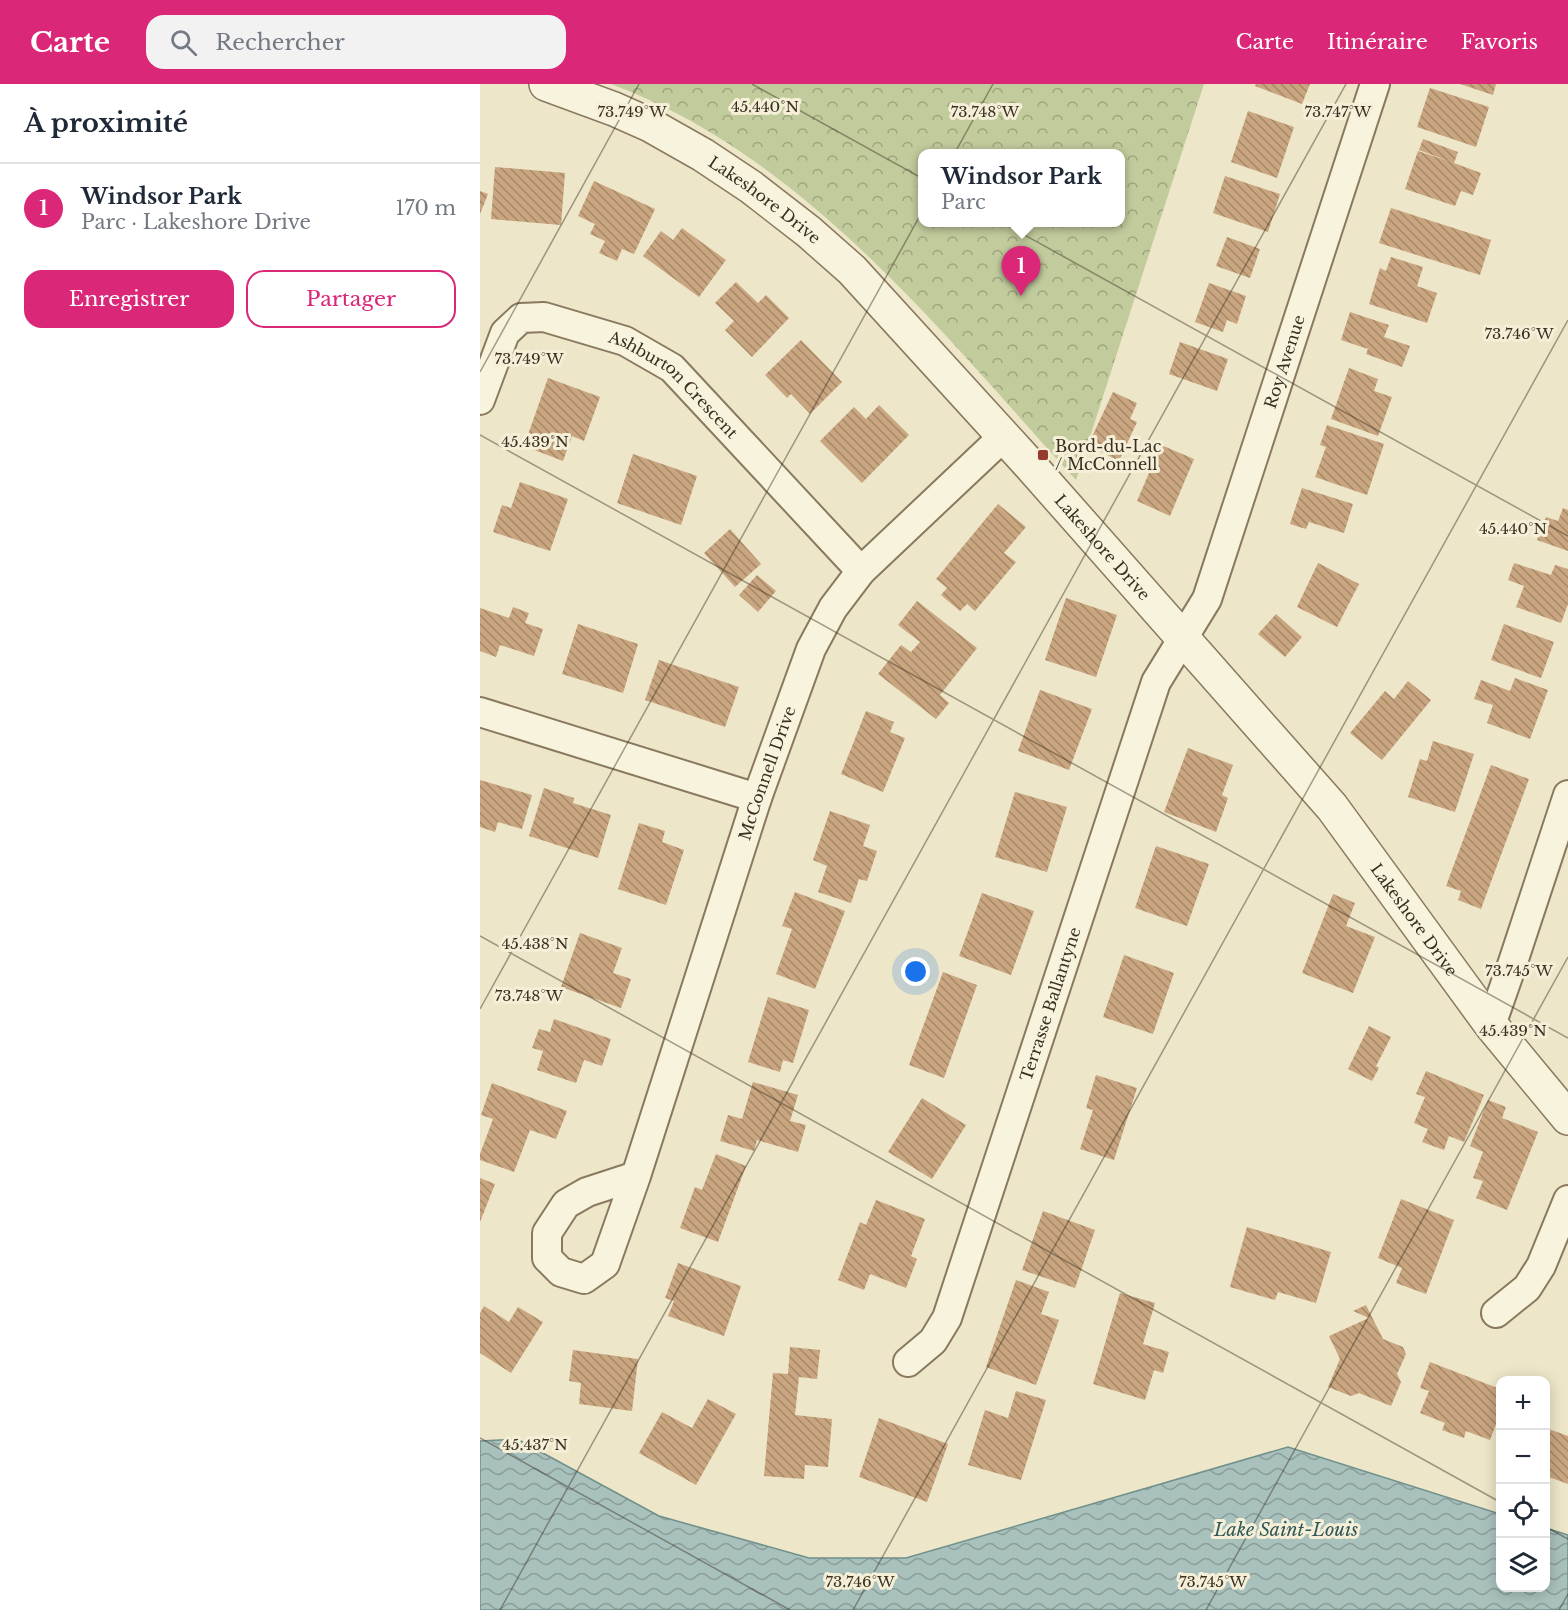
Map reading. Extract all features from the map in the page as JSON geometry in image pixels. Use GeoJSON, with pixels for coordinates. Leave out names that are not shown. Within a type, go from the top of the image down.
{"type":"FeatureCollection","features":[{"type":"Feature","properties":{"kind":"street","name":"Lakeshore Drive"},"geometry":{"type":"LineString","coordinates":[[546,84],[650,125],[703,155],[751,187],[852,270],[1004,436],[1332,807],[1491,1025],[1568,1118]]}},
{"type":"Feature","properties":{"kind":"street","name":"Roy Avenue"},"geometry":{"type":"LineString","coordinates":[[1183,637],[1207,599],[1375,84]]}},
{"type":"Feature","properties":{"kind":"street","name":"Ashburton Crescent"},"geometry":{"type":"LineString","coordinates":[[480,400],[505,333],[521,318],[544,317],[625,341],[672,368],[861,571]]}},
{"type":"Feature","properties":{"kind":"street","name":"McConnell Drive"},"geometry":{"type":"LineString","coordinates":[[636,1176],[757,798],[811,649],[833,608],[861,571],[1004,436]]}},
{"type":"Feature","properties":{"kind":"street","name":"Terrasse Ballantyne"},"geometry":{"type":"LineString","coordinates":[[908,1362],[933,1341],[947,1318],[1156,682],[1183,637]]}},
{"type":"Feature","properties":{"kind":"street"},"geometry":{"type":"LineString","coordinates":[[480,712],[757,798]]}},
{"type":"Feature","properties":{"kind":"street"},"geometry":{"type":"LineString","coordinates":[[1491,1025],[1568,795]]}},
{"type":"Feature","properties":{"kind":"street"},"geometry":{"type":"LineString","coordinates":[[1496,1312],[1527,1288],[1541,1266],[1568,1200]]}},
{"type":"Feature","properties":{"kind":"green space"},"geometry":{"type":"Polygon","coordinates":[[[611,84],[1204,84],[1076,480],[974,366],[865,254],[807,202],[746,155],[681,116],[611,84]]]}},
{"type":"Feature","properties":{"kind":"water","name":"Lake Saint-Louis"},"geometry":{"type":"Polygon","coordinates":[[[517,1439],[659,1516],[809,1558],[906,1558],[1288,1447],[1496,1513],[1496,1592],[1550,1592],[1550,1529],[1568,1535],[1568,1610],[480,1610],[480,1441],[517,1439]]]}},
{"type":"Feature","properties":{"kind":"building"},"geometry":{"type":"Polygon","coordinates":[[[1256,84],[1310,84],[1302,104],[1255,86],[1256,84]]]}},
{"type":"Feature","properties":{"kind":"building"},"geometry":{"type":"Polygon","coordinates":[[[1460,84],[1496,84],[1493,95],[1460,84]]]}},
{"type":"Feature","properties":{"kind":"building"},"geometry":{"type":"Polygon","coordinates":[[[1430,88],[1489,107],[1476,147],[1417,127],[1430,88]]]}},
{"type":"Feature","properties":{"kind":"building"},"geometry":{"type":"Polygon","coordinates":[[[1248,111],[1294,127],[1277,178],[1231,162],[1248,111]]]}},
{"type":"Feature","properties":{"kind":"building"},"geometry":{"type":"Polygon","coordinates":[[[1423,139],[1458,152],[1454,163],[1481,173],[1473,195],[1461,191],[1455,206],[1405,189],[1418,151],[1451,162],[1419,150],[1423,139]]]}},
{"type":"Feature","properties":{"kind":"building"},"geometry":{"type":"Polygon","coordinates":[[[495,167],[565,173],[561,225],[491,219],[495,167]]]}},
{"type":"Feature","properties":{"kind":"building"},"geometry":{"type":"Polygon","coordinates":[[[1225,176],[1280,194],[1268,232],[1213,213],[1225,176]]]}},
{"type":"Feature","properties":{"kind":"building"},"geometry":{"type":"Polygon","coordinates":[[[594,181],[655,209],[634,254],[622,249],[617,261],[599,253],[605,241],[590,234],[595,224],[578,216],[594,181]]]}},
{"type":"Feature","properties":{"kind":"building"},"geometry":{"type":"Polygon","coordinates":[[[480,191],[488,194],[480,214],[480,191]]]}},
{"type":"Feature","properties":{"kind":"building"},"geometry":{"type":"Polygon","coordinates":[[[1391,208],[1491,240],[1480,275],[1379,243],[1391,208]]]}},
{"type":"Feature","properties":{"kind":"building"},"geometry":{"type":"Polygon","coordinates":[[[682,228],[726,260],[699,297],[643,256],[661,231],[673,240],[682,228]]]}},
{"type":"Feature","properties":{"kind":"building"},"geometry":{"type":"Polygon","coordinates":[[[1227,237],[1260,249],[1250,278],[1216,266],[1227,237]]]}},
{"type":"Feature","properties":{"kind":"building"},"geometry":{"type":"Polygon","coordinates":[[[1391,257],[1423,267],[1417,286],[1437,293],[1427,323],[1369,304],[1380,268],[1386,271],[1391,257]]]}},
{"type":"Feature","properties":{"kind":"building"},"geometry":{"type":"Polygon","coordinates":[[[736,282],[758,303],[766,295],[789,318],[752,357],[725,330],[734,321],[715,303],[736,282]]]}},
{"type":"Feature","properties":{"kind":"building"},"geometry":{"type":"Polygon","coordinates":[[[1209,283],[1246,296],[1237,324],[1227,320],[1223,332],[1195,322],[1209,283]]]}},
{"type":"Feature","properties":{"kind":"building"},"geometry":{"type":"Polygon","coordinates":[[[1350,312],[1389,325],[1384,337],[1410,346],[1402,367],[1366,354],[1368,349],[1341,340],[1350,312]]]}},
{"type":"Feature","properties":{"kind":"building"},"geometry":{"type":"Polygon","coordinates":[[[801,340],[842,382],[810,414],[791,394],[787,398],[765,375],[801,340]]]}},
{"type":"Feature","properties":{"kind":"building"},"geometry":{"type":"Polygon","coordinates":[[[1180,342],[1228,359],[1217,391],[1169,374],[1180,342]]]}},
{"type":"Feature","properties":{"kind":"building"},"geometry":{"type":"Polygon","coordinates":[[[1349,368],[1378,379],[1374,391],[1392,397],[1378,436],[1331,419],[1349,368]]]}},
{"type":"Feature","properties":{"kind":"building"},"geometry":{"type":"Polygon","coordinates":[[[548,378],[600,397],[584,441],[572,436],[563,461],[524,446],[548,378]]]}},
{"type":"Feature","properties":{"kind":"building"},"geometry":{"type":"Polygon","coordinates":[[[1113,392],[1137,403],[1130,419],[1137,422],[1119,461],[1088,445],[1113,392]]]}},
{"type":"Feature","properties":{"kind":"building"},"geometry":{"type":"Polygon","coordinates":[[[879,405],[909,435],[862,483],[820,441],[854,407],[866,419],[879,405]]]}},
{"type":"Feature","properties":{"kind":"building"},"geometry":{"type":"Polygon","coordinates":[[[1327,425],[1384,444],[1367,495],[1315,477],[1326,447],[1320,445],[1327,425]]]}},
{"type":"Feature","properties":{"kind":"building"},"geometry":{"type":"Polygon","coordinates":[[[1161,445],[1194,459],[1170,516],[1137,501],[1161,445]]]}},
{"type":"Feature","properties":{"kind":"building"},"geometry":{"type":"Polygon","coordinates":[[[633,454],[697,476],[681,525],[617,503],[633,454]]]}},
{"type":"Feature","properties":{"kind":"building"},"geometry":{"type":"Polygon","coordinates":[[[520,482],[568,499],[550,551],[493,532],[502,505],[511,508],[520,482]]]}},
{"type":"Feature","properties":{"kind":"building"},"geometry":{"type":"Polygon","coordinates":[[[1302,488],[1353,504],[1344,533],[1309,522],[1306,529],[1290,524],[1302,488]]]}},
{"type":"Feature","properties":{"kind":"building"},"geometry":{"type":"Polygon","coordinates":[[[998,504],[1026,527],[1004,553],[1016,562],[975,611],[967,604],[960,611],[941,595],[947,588],[936,579],[998,504]]]}},
{"type":"Feature","properties":{"kind":"building"},"geometry":{"type":"Polygon","coordinates":[[[1563,508],[1568,510],[1568,551],[1537,540],[1546,517],[1558,521],[1563,508]]]}},
{"type":"Feature","properties":{"kind":"building"},"geometry":{"type":"Polygon","coordinates":[[[730,529],[761,564],[735,587],[704,553],[730,529]]]}},
{"type":"Feature","properties":{"kind":"building"},"geometry":{"type":"Polygon","coordinates":[[[1318,563],[1359,584],[1337,627],[1297,607],[1318,563]]]}},
{"type":"Feature","properties":{"kind":"building"},"geometry":{"type":"Polygon","coordinates":[[[1514,563],[1551,575],[1555,565],[1568,569],[1568,604],[1561,623],[1516,607],[1524,586],[1508,580],[1514,563]]]}},
{"type":"Feature","properties":{"kind":"building"},"geometry":{"type":"Polygon","coordinates":[[[757,575],[776,591],[758,612],[739,595],[757,575]]]}},
{"type":"Feature","properties":{"kind":"building"},"geometry":{"type":"Polygon","coordinates":[[[1066,598],[1117,615],[1096,677],[1045,660],[1066,598]]]}},
{"type":"Feature","properties":{"kind":"building"},"geometry":{"type":"Polygon","coordinates":[[[917,601],[977,648],[940,695],[949,703],[936,719],[878,674],[901,645],[911,652],[920,642],[898,625],[917,601]]]}},
{"type":"Feature","properties":{"kind":"building"},"geometry":{"type":"Polygon","coordinates":[[[513,607],[529,613],[525,623],[543,629],[534,656],[500,645],[496,657],[480,651],[480,608],[509,618],[513,607]]]}},
{"type":"Feature","properties":{"kind":"building"},"geometry":{"type":"Polygon","coordinates":[[[1276,614],[1302,637],[1285,657],[1258,634],[1276,614]]]}},
{"type":"Feature","properties":{"kind":"building"},"geometry":{"type":"Polygon","coordinates":[[[578,624],[638,644],[623,693],[562,674],[578,624]]]}},
{"type":"Feature","properties":{"kind":"building"},"geometry":{"type":"Polygon","coordinates":[[[1504,624],[1554,642],[1541,678],[1491,660],[1504,624]]]}},
{"type":"Feature","properties":{"kind":"building"},"geometry":{"type":"Polygon","coordinates":[[[659,660],[739,687],[725,727],[645,700],[659,660]]]}},
{"type":"Feature","properties":{"kind":"building"},"geometry":{"type":"Polygon","coordinates":[[[1515,678],[1548,690],[1530,739],[1487,723],[1493,705],[1474,699],[1481,680],[1510,691],[1515,678]]]}},
{"type":"Feature","properties":{"kind":"building"},"geometry":{"type":"Polygon","coordinates":[[[1408,681],[1431,700],[1382,760],[1350,733],[1385,691],[1394,699],[1408,681]]]}},
{"type":"Feature","properties":{"kind":"building"},"geometry":{"type":"Polygon","coordinates":[[[1040,690],[1092,709],[1069,770],[1018,751],[1040,690]]]}},
{"type":"Feature","properties":{"kind":"building"},"geometry":{"type":"Polygon","coordinates":[[[866,711],[894,722],[890,732],[905,738],[883,792],[841,774],[866,711]]]}},
{"type":"Feature","properties":{"kind":"building"},"geometry":{"type":"Polygon","coordinates":[[[1433,741],[1474,754],[1455,812],[1408,797],[1420,759],[1427,761],[1433,741]]]}},
{"type":"Feature","properties":{"kind":"building"},"geometry":{"type":"Polygon","coordinates":[[[1188,748],[1233,765],[1222,795],[1228,798],[1216,832],[1164,812],[1188,748]]]}},
{"type":"Feature","properties":{"kind":"building"},"geometry":{"type":"Polygon","coordinates":[[[1491,765],[1529,779],[1481,909],[1458,900],[1461,891],[1446,886],[1491,765]]]}},
{"type":"Feature","properties":{"kind":"building"},"geometry":{"type":"Polygon","coordinates":[[[480,780],[532,795],[522,829],[498,822],[495,832],[480,827],[480,780]]]}},
{"type":"Feature","properties":{"kind":"building"},"geometry":{"type":"Polygon","coordinates":[[[544,788],[574,798],[573,803],[611,815],[598,858],[529,836],[544,788]]]}},
{"type":"Feature","properties":{"kind":"building"},"geometry":{"type":"Polygon","coordinates":[[[1015,792],[1067,807],[1047,872],[995,857],[1015,792]]]}},
{"type":"Feature","properties":{"kind":"building"},"geometry":{"type":"Polygon","coordinates":[[[830,811],[870,825],[863,846],[877,851],[867,881],[859,879],[851,903],[818,892],[827,866],[813,860],[830,811]]]}},
{"type":"Feature","properties":{"kind":"building"},"geometry":{"type":"Polygon","coordinates":[[[639,823],[665,831],[662,842],[684,850],[666,905],[618,889],[639,823]]]}},
{"type":"Feature","properties":{"kind":"building"},"geometry":{"type":"Polygon","coordinates":[[[1156,846],[1209,864],[1187,926],[1135,908],[1156,846]]]}},
{"type":"Feature","properties":{"kind":"building"},"geometry":{"type":"Polygon","coordinates":[[[795,892],[845,911],[815,989],[776,974],[792,929],[782,926],[795,892]]]}},
{"type":"Feature","properties":{"kind":"building"},"geometry":{"type":"Polygon","coordinates":[[[982,893],[1034,911],[1011,975],[959,956],[982,893]]]}},
{"type":"Feature","properties":{"kind":"building"},"geometry":{"type":"Polygon","coordinates":[[[1333,894],[1355,903],[1346,926],[1375,937],[1353,993],[1302,973],[1333,894]]]}},
{"type":"Feature","properties":{"kind":"building"},"geometry":{"type":"Polygon","coordinates":[[[580,933],[622,948],[613,973],[631,979],[621,1008],[561,987],[580,933]]]}},
{"type":"Feature","properties":{"kind":"building"},"geometry":{"type":"Polygon","coordinates":[[[1124,955],[1174,973],[1153,1034],[1103,1017],[1124,955]]]}},
{"type":"Feature","properties":{"kind":"building"},"geometry":{"type":"Polygon","coordinates":[[[943,972],[977,985],[944,1078],[909,1065],[943,972]]]}},
{"type":"Feature","properties":{"kind":"building"},"geometry":{"type":"Polygon","coordinates":[[[768,997],[809,1010],[793,1063],[783,1060],[780,1072],[748,1062],[768,997]]]}},
{"type":"Feature","properties":{"kind":"building"},"geometry":{"type":"Polygon","coordinates":[[[554,1019],[611,1039],[602,1066],[584,1060],[576,1083],[537,1070],[543,1051],[532,1048],[539,1029],[550,1032],[554,1019]]]}},
{"type":"Feature","properties":{"kind":"building"},"geometry":{"type":"Polygon","coordinates":[[[1369,1026],[1391,1037],[1376,1066],[1379,1068],[1372,1081],[1348,1069],[1369,1026]]]}},
{"type":"Feature","properties":{"kind":"building"},"geometry":{"type":"Polygon","coordinates":[[[1426,1071],[1484,1095],[1464,1142],[1449,1136],[1444,1150],[1422,1142],[1428,1129],[1414,1123],[1425,1097],[1416,1094],[1426,1071]]]}},
{"type":"Feature","properties":{"kind":"building"},"geometry":{"type":"Polygon","coordinates":[[[1096,1075],[1137,1088],[1114,1160],[1080,1149],[1093,1110],[1086,1108],[1096,1075]]]}},
{"type":"Feature","properties":{"kind":"building"},"geometry":{"type":"Polygon","coordinates":[[[753,1082],[798,1095],[790,1121],[806,1125],[798,1152],[757,1140],[754,1151],[720,1141],[728,1115],[742,1119],[753,1082]]]}},
{"type":"Feature","properties":{"kind":"building"},"geometry":{"type":"Polygon","coordinates":[[[492,1083],[567,1111],[556,1139],[530,1130],[514,1172],[480,1160],[480,1154],[493,1119],[481,1115],[492,1083]]]}},
{"type":"Feature","properties":{"kind":"building"},"geometry":{"type":"Polygon","coordinates":[[[922,1098],[966,1125],[932,1179],[888,1152],[922,1098]]]}},
{"type":"Feature","properties":{"kind":"building"},"geometry":{"type":"Polygon","coordinates":[[[1488,1100],[1506,1107],[1502,1118],[1538,1132],[1507,1210],[1476,1198],[1483,1181],[1473,1178],[1483,1152],[1470,1146],[1488,1100]]]}},
{"type":"Feature","properties":{"kind":"building"},"geometry":{"type":"Polygon","coordinates":[[[716,1154],[746,1166],[718,1242],[680,1228],[695,1187],[702,1190],[716,1154]]]}},
{"type":"Feature","properties":{"kind":"building"},"geometry":{"type":"Polygon","coordinates":[[[480,1178],[495,1184],[480,1222],[480,1178]]]}},
{"type":"Feature","properties":{"kind":"building"},"geometry":{"type":"Polygon","coordinates":[[[1401,1199],[1454,1220],[1426,1294],[1396,1283],[1402,1268],[1378,1258],[1401,1199]]]}},
{"type":"Feature","properties":{"kind":"building"},"geometry":{"type":"Polygon","coordinates":[[[876,1200],[925,1219],[911,1256],[917,1259],[906,1288],[870,1274],[864,1290],[838,1280],[860,1222],[866,1225],[876,1200]]]}},
{"type":"Feature","properties":{"kind":"building"},"geometry":{"type":"Polygon","coordinates":[[[1043,1211],[1095,1230],[1075,1288],[1022,1270],[1043,1211]]]}},
{"type":"Feature","properties":{"kind":"building"},"geometry":{"type":"Polygon","coordinates":[[[1247,1227],[1331,1252],[1316,1303],[1278,1292],[1275,1300],[1230,1287],[1247,1227]]]}},
{"type":"Feature","properties":{"kind":"building"},"geometry":{"type":"Polygon","coordinates":[[[678,1263],[741,1286],[724,1336],[668,1316],[674,1301],[665,1298],[678,1263]]]}},
{"type":"Feature","properties":{"kind":"building"},"geometry":{"type":"Polygon","coordinates":[[[1016,1280],[1049,1292],[1041,1314],[1059,1320],[1036,1385],[986,1367],[1016,1280]]]}},
{"type":"Feature","properties":{"kind":"building"},"geometry":{"type":"Polygon","coordinates":[[[1120,1293],[1155,1303],[1143,1344],[1169,1352],[1163,1373],[1154,1370],[1145,1400],[1093,1384],[1120,1293]]]}},
{"type":"Feature","properties":{"kind":"building"},"geometry":{"type":"Polygon","coordinates":[[[1366,1305],[1383,1339],[1403,1347],[1406,1354],[1397,1374],[1401,1382],[1391,1406],[1359,1393],[1351,1396],[1328,1387],[1340,1359],[1329,1336],[1369,1318],[1353,1311],[1366,1305]]]}},
{"type":"Feature","properties":{"kind":"building"},"geometry":{"type":"Polygon","coordinates":[[[484,1306],[509,1322],[518,1307],[543,1322],[511,1373],[480,1353],[480,1313],[484,1306]]]}},
{"type":"Feature","properties":{"kind":"building"},"geometry":{"type":"Polygon","coordinates":[[[790,1347],[820,1350],[817,1379],[799,1377],[795,1415],[832,1419],[828,1467],[805,1465],[804,1479],[764,1476],[773,1373],[788,1374],[790,1347]]]}},
{"type":"Feature","properties":{"kind":"building"},"geometry":{"type":"Polygon","coordinates":[[[573,1350],[638,1359],[632,1411],[579,1404],[581,1383],[569,1381],[573,1350]]]}},
{"type":"Feature","properties":{"kind":"building"},"geometry":{"type":"Polygon","coordinates":[[[1430,1362],[1496,1387],[1496,1424],[1490,1440],[1466,1431],[1464,1438],[1442,1430],[1445,1423],[1420,1413],[1429,1391],[1420,1388],[1430,1362]]]}},
{"type":"Feature","properties":{"kind":"building"},"geometry":{"type":"Polygon","coordinates":[[[1016,1391],[1046,1400],[1021,1480],[968,1465],[985,1410],[1008,1418],[1016,1391]]]}},
{"type":"Feature","properties":{"kind":"building"},"geometry":{"type":"Polygon","coordinates":[[[708,1399],[736,1414],[696,1485],[639,1453],[662,1412],[692,1428],[708,1399]]]}},
{"type":"Feature","properties":{"kind":"building"},"geometry":{"type":"Polygon","coordinates":[[[879,1418],[948,1444],[927,1502],[859,1477],[879,1418]]]}},
{"type":"Feature","properties":{"kind":"building"},"geometry":{"type":"Polygon","coordinates":[[[1550,1429],[1568,1436],[1568,1484],[1550,1477],[1550,1429]]]}},
{"type":"Feature","properties":{"kind":"place","name":"Windsor Park"},"geometry":{"type":"Point","coordinates":[1021,296]}},
{"type":"Feature","properties":{"kind":"place","name":"Bord-du-Lac / McConnell"},"geometry":{"type":"Point","coordinates":[1043,455]}}]}
